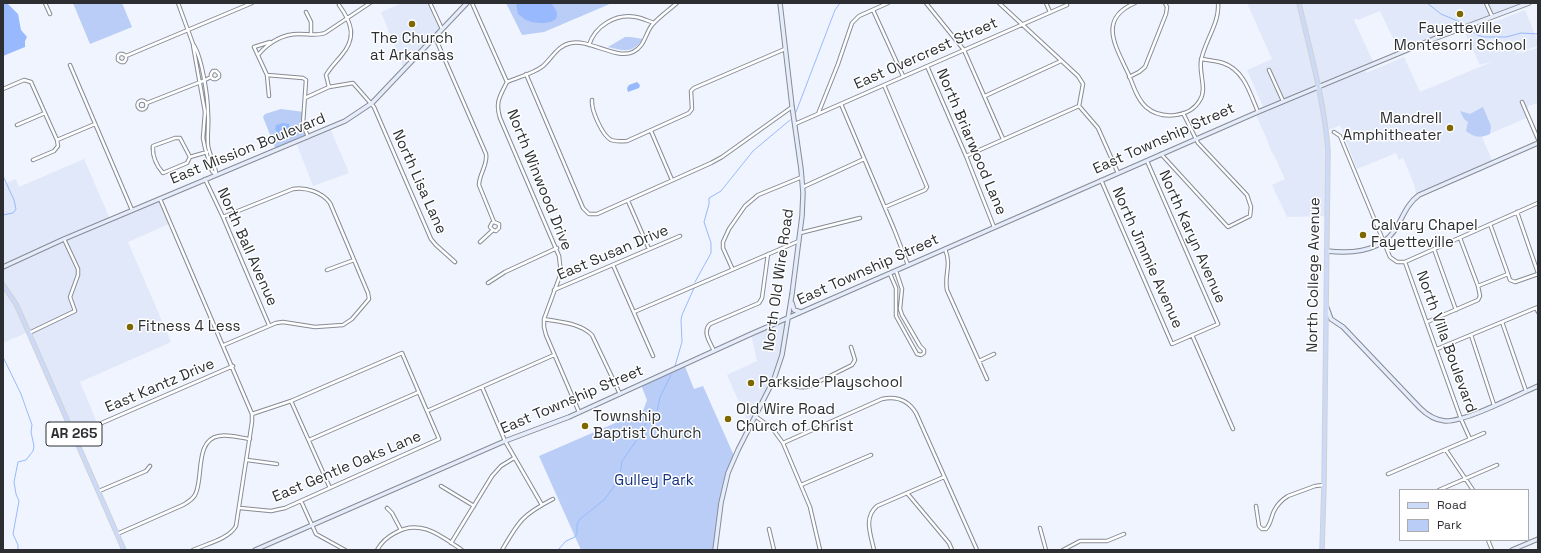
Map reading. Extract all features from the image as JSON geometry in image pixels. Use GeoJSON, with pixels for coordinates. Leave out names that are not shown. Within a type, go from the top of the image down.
{"type":"FeatureCollection","features":[{"type":"Feature","properties":{"kind":"main road","name":"North College Avenue"},"geometry":{"type":"LineString","coordinates":[[1299,3],[1318,87],[1328,150],[1322,550]]}},
{"type":"Feature","properties":{"kind":"main road","name":"AR 265"},"geometry":{"type":"LineString","coordinates":[[3,285],[16,304],[124,550]]}},
{"type":"Feature","properties":{"kind":"street"},"geometry":{"type":"LineString","coordinates":[[45,3],[50,14]]}},
{"type":"Feature","properties":{"kind":"street"},"geometry":{"type":"LineString","coordinates":[[178,3],[196,49],[208,104],[208,152],[216,169],[216,175]]}},
{"type":"Feature","properties":{"kind":"street"},"geometry":{"type":"LineString","coordinates":[[126,56],[252,3]]}},
{"type":"Feature","properties":{"kind":"street"},"geometry":{"type":"LineString","coordinates":[[258,55],[267,44],[293,34],[325,33],[370,3]]}},
{"type":"Feature","properties":{"kind":"street"},"geometry":{"type":"LineString","coordinates":[[430,3],[442,29]]}},
{"type":"Feature","properties":{"kind":"street","name":"East Mission Boulevard"},"geometry":{"type":"LineString","coordinates":[[3,267],[160,198],[345,121],[372,104],[467,3]]}},
{"type":"Feature","properties":{"kind":"street"},"geometry":{"type":"LineString","coordinates":[[472,3],[507,82],[543,66],[562,46],[571,43],[589,45],[621,53],[630,53],[638,49],[643,44],[654,23],[677,3]]}},
{"type":"Feature","properties":{"kind":"street","name":"North Old Wire Road"},"geometry":{"type":"LineString","coordinates":[[715,550],[720,503],[725,483],[735,458],[774,379],[782,355],[800,233],[803,187],[780,3]]}},
{"type":"Feature","properties":{"kind":"street"},"geometry":{"type":"LineString","coordinates":[[818,114],[838,64],[852,23],[859,16],[888,3]]}},
{"type":"Feature","properties":{"kind":"street"},"geometry":{"type":"LineString","coordinates":[[926,3],[964,50],[1003,139]]}},
{"type":"Feature","properties":{"kind":"street"},"geometry":{"type":"LineString","coordinates":[[999,3],[1061,62],[1078,76],[1083,84],[1079,106]]}},
{"type":"Feature","properties":{"kind":"street"},"geometry":{"type":"LineString","coordinates":[[1046,3],[1050,12]]}},
{"type":"Feature","properties":{"kind":"street"},"geometry":{"type":"LineString","coordinates":[[1135,3],[1124,8],[1119,13],[1112,29],[1113,40],[1140,99],[1146,107],[1153,112],[1174,116],[1184,113],[1194,107],[1200,100],[1203,93],[1200,67],[1201,59],[1217,16],[1218,3]]}},
{"type":"Feature","properties":{"kind":"street"},"geometry":{"type":"LineString","coordinates":[[1130,77],[1145,67],[1166,14],[1167,7],[1165,3]]}},
{"type":"Feature","properties":{"kind":"street"},"geometry":{"type":"LineString","coordinates":[[1486,3],[1492,16]]}},
{"type":"Feature","properties":{"kind":"street","name":"East Township Street"},"geometry":{"type":"LineString","coordinates":[[255,550],[505,441],[550,425],[580,412],[788,318],[1283,101],[1492,16],[1528,3]]}},
{"type":"Feature","properties":{"kind":"street"},"geometry":{"type":"LineString","coordinates":[[305,98],[329,87],[326,75],[345,51],[352,33],[348,18],[339,5]]}},
{"type":"Feature","properties":{"kind":"street","name":"East Overcrest Street"},"geometry":{"type":"LineString","coordinates":[[795,124],[1067,5]]}},
{"type":"Feature","properties":{"kind":"street"},"geometry":{"type":"LineString","coordinates":[[873,10],[903,76]]}},
{"type":"Feature","properties":{"kind":"street"},"geometry":{"type":"LineString","coordinates":[[306,12],[311,22],[311,34]]}},
{"type":"Feature","properties":{"kind":"street"},"geometry":{"type":"LineString","coordinates":[[589,45],[594,33],[604,24],[615,19],[627,16],[636,17],[654,23]]}},
{"type":"Feature","properties":{"kind":"street"},"geometry":{"type":"LineString","coordinates":[[435,36],[486,154],[486,162],[479,179],[479,185],[494,222],[498,223],[499,227],[497,230],[493,230],[480,242]]}},
{"type":"Feature","properties":{"kind":"street"},"geometry":{"type":"LineString","coordinates":[[269,96],[266,75],[254,47],[271,42]]}},
{"type":"Feature","properties":{"kind":"street"},"geometry":{"type":"LineString","coordinates":[[592,100],[591,106],[604,134],[617,142],[627,141],[689,113],[692,109],[691,91],[694,88],[786,49]]}},
{"type":"Feature","properties":{"kind":"street"},"geometry":{"type":"LineString","coordinates":[[1201,59],[1222,63],[1232,67],[1240,74],[1246,82],[1258,112]]}},
{"type":"Feature","properties":{"kind":"street"},"geometry":{"type":"LineString","coordinates":[[985,96],[1061,62]]}},
{"type":"Feature","properties":{"kind":"street"},"geometry":{"type":"LineString","coordinates":[[70,65],[132,210]]}},
{"type":"Feature","properties":{"kind":"street","name":"North Briarwood Lane"},"geometry":{"type":"LineString","coordinates":[[927,66],[966,156],[994,227]]}},
{"type":"Feature","properties":{"kind":"street"},"geometry":{"type":"LineString","coordinates":[[1269,70],[1283,101]]}},
{"type":"Feature","properties":{"kind":"street"},"geometry":{"type":"LineString","coordinates":[[526,74],[586,212],[589,214],[597,214],[628,201],[722,157],[792,106]]}},
{"type":"Feature","properties":{"kind":"street"},"geometry":{"type":"LineString","coordinates":[[266,75],[305,78],[303,124],[308,137]]}},
{"type":"Feature","properties":{"kind":"street"},"geometry":{"type":"LineString","coordinates":[[147,103],[211,77]]}},
{"type":"Feature","properties":{"kind":"street"},"geometry":{"type":"LineString","coordinates":[[3,89],[24,80],[33,84],[57,140],[58,146],[54,151],[33,160]]}},
{"type":"Feature","properties":{"kind":"street","name":"North Lisa Lane"},"geometry":{"type":"LineString","coordinates":[[329,87],[351,82],[372,104],[432,239],[436,245],[455,262]]}},
{"type":"Feature","properties":{"kind":"street","name":"North Winwood Drive"},"geometry":{"type":"LineString","coordinates":[[507,82],[497,102],[497,109],[557,248],[561,265],[560,273],[544,318],[544,331],[580,412]]}},
{"type":"Feature","properties":{"kind":"street"},"geometry":{"type":"LineString","coordinates":[[884,85],[927,187],[925,190],[885,208]]}},
{"type":"Feature","properties":{"kind":"street"},"geometry":{"type":"LineString","coordinates":[[1522,102],[1538,139]]}},
{"type":"Feature","properties":{"kind":"street"},"geometry":{"type":"LineString","coordinates":[[841,104],[908,265]]}},
{"type":"Feature","properties":{"kind":"street"},"geometry":{"type":"LineString","coordinates":[[966,156],[1079,106]]}},
{"type":"Feature","properties":{"kind":"street"},"geometry":{"type":"LineString","coordinates":[[1079,106],[1098,128],[1118,173]]}},
{"type":"Feature","properties":{"kind":"street"},"geometry":{"type":"LineString","coordinates":[[17,125],[45,113]]}},
{"type":"Feature","properties":{"kind":"street"},"geometry":{"type":"LineString","coordinates":[[1160,154],[1228,227],[1250,216],[1251,210],[1248,197],[1195,139],[1184,113]]}},
{"type":"Feature","properties":{"kind":"street"},"geometry":{"type":"LineString","coordinates":[[57,140],[95,124]]}},
{"type":"Feature","properties":{"kind":"street"},"geometry":{"type":"LineString","coordinates":[[651,131],[672,180]]}},
{"type":"Feature","properties":{"kind":"street","name":"North Villa Boulevard"},"geometry":{"type":"LineString","coordinates":[[1334,132],[1340,136],[1383,241],[1392,259],[1399,263],[1405,262],[1461,419],[1470,439]]}},
{"type":"Feature","properties":{"kind":"street"},"geometry":{"type":"LineString","coordinates":[[190,157],[180,138],[175,138],[153,146],[152,152],[159,168],[163,173],[187,163],[190,157],[208,152]]}},
{"type":"Feature","properties":{"kind":"street"},"geometry":{"type":"LineString","coordinates":[[1327,252],[1347,253],[1360,251],[1374,246],[1383,241],[1393,232],[1411,201],[1419,195],[1538,142]]}},
{"type":"Feature","properties":{"kind":"street"},"geometry":{"type":"LineString","coordinates":[[803,187],[864,159]]}},
{"type":"Feature","properties":{"kind":"street","name":"North Karyn Avenue"},"geometry":{"type":"LineString","coordinates":[[1146,160],[1218,324],[1192,335]]}},
{"type":"Feature","properties":{"kind":"street"},"geometry":{"type":"LineString","coordinates":[[732,268],[723,248],[724,237],[745,206],[758,195],[802,177]]}},
{"type":"Feature","properties":{"kind":"street","name":"North Ball Avenue"},"geometry":{"type":"LineString","coordinates":[[205,179],[223,217],[269,325]]}},
{"type":"Feature","properties":{"kind":"street","name":"North Jimmie Avenue"},"geometry":{"type":"LineString","coordinates":[[1101,180],[1172,344],[1192,335]]}},
{"type":"Feature","properties":{"kind":"street"},"geometry":{"type":"LineString","coordinates":[[223,217],[293,189],[300,188],[320,195],[327,200],[369,296],[368,302],[352,319],[343,324],[315,327],[283,322],[269,325],[224,345]]}},
{"type":"Feature","properties":{"kind":"street"},"geometry":{"type":"LineString","coordinates":[[160,198],[233,366],[252,414],[250,439],[238,521],[234,530],[227,535],[193,550]]}},
{"type":"Feature","properties":{"kind":"street"},"geometry":{"type":"LineString","coordinates":[[628,201],[650,249]]}},
{"type":"Feature","properties":{"kind":"street"},"geometry":{"type":"LineString","coordinates":[[1405,262],[1538,203]]}},
{"type":"Feature","properties":{"kind":"street"},"geometry":{"type":"LineString","coordinates":[[1490,224],[1510,280],[1514,282],[1538,273],[1517,212]]}},
{"type":"Feature","properties":{"kind":"street"},"geometry":{"type":"LineString","coordinates":[[800,233],[860,218]]}},
{"type":"Feature","properties":{"kind":"street"},"geometry":{"type":"LineString","coordinates":[[493,230],[490,226],[494,222]]}},
{"type":"Feature","properties":{"kind":"street","name":"East Susan Drive"},"geometry":{"type":"LineString","coordinates":[[554,290],[680,236]]}},
{"type":"Feature","properties":{"kind":"street"},"geometry":{"type":"LineString","coordinates":[[1427,322],[1478,300],[1480,296],[1478,286],[1460,238]]}},
{"type":"Feature","properties":{"kind":"street"},"geometry":{"type":"LineString","coordinates":[[29,333],[75,311],[70,297],[78,275],[78,269],[64,239]]}},
{"type":"Feature","properties":{"kind":"street"},"geometry":{"type":"LineString","coordinates":[[634,312],[799,240]]}},
{"type":"Feature","properties":{"kind":"street"},"geometry":{"type":"LineString","coordinates":[[488,283],[505,272],[557,248]]}},
{"type":"Feature","properties":{"kind":"street"},"geometry":{"type":"LineString","coordinates":[[945,249],[949,260],[946,282],[947,290],[987,380]]}},
{"type":"Feature","properties":{"kind":"street"},"geometry":{"type":"LineString","coordinates":[[1434,250],[1456,310]]}},
{"type":"Feature","properties":{"kind":"street"},"geometry":{"type":"LineString","coordinates":[[714,351],[707,334],[707,327],[710,324],[759,303],[762,298],[768,253]]}},
{"type":"Feature","properties":{"kind":"street"},"geometry":{"type":"LineString","coordinates":[[327,270],[354,260]]}},
{"type":"Feature","properties":{"kind":"street"},"geometry":{"type":"LineString","coordinates":[[613,265],[653,356]]}},
{"type":"Feature","properties":{"kind":"street"},"geometry":{"type":"LineString","coordinates":[[890,274],[896,288],[895,311],[897,318],[917,354],[921,355],[924,353],[924,350],[920,346],[900,309],[902,289],[896,271]]}},
{"type":"Feature","properties":{"kind":"street"},"geometry":{"type":"LineString","coordinates":[[1478,286],[1508,274]]}},
{"type":"Feature","properties":{"kind":"street"},"geometry":{"type":"LineString","coordinates":[[791,298],[794,310],[798,312],[805,311]]}},
{"type":"Feature","properties":{"kind":"street"},"geometry":{"type":"LineString","coordinates":[[1326,305],[1331,319],[1343,327],[1427,414],[1442,421],[1461,419],[1538,386]]}},
{"type":"Feature","properties":{"kind":"street"},"geometry":{"type":"LineString","coordinates":[[1437,349],[1537,307],[1538,312]]}},
{"type":"Feature","properties":{"kind":"street"},"geometry":{"type":"LineString","coordinates":[[544,318],[581,326],[592,335],[620,394]]}},
{"type":"Feature","properties":{"kind":"street"},"geometry":{"type":"LineString","coordinates":[[1502,322],[1526,392]]}},
{"type":"Feature","properties":{"kind":"street"},"geometry":{"type":"LineString","coordinates":[[1325,324],[1338,324]]}},
{"type":"Feature","properties":{"kind":"street"},"geometry":{"type":"LineString","coordinates":[[1471,334],[1494,405]]}},
{"type":"Feature","properties":{"kind":"street"},"geometry":{"type":"LineString","coordinates":[[1192,335],[1233,429]]}},
{"type":"Feature","properties":{"kind":"street"},"geometry":{"type":"LineString","coordinates":[[774,379],[801,388],[810,386],[852,365],[855,357],[851,347]]}},
{"type":"Feature","properties":{"kind":"street"},"geometry":{"type":"LineString","coordinates":[[252,414],[291,401],[402,353],[427,411],[554,355]]}},
{"type":"Feature","properties":{"kind":"street"},"geometry":{"type":"LineString","coordinates":[[979,361],[994,354]]}},
{"type":"Feature","properties":{"kind":"street","name":"East Kantz Drive"},"geometry":{"type":"LineString","coordinates":[[74,435],[233,366]]}},
{"type":"Feature","properties":{"kind":"street"},"geometry":{"type":"LineString","coordinates":[[482,387],[505,441],[542,505]]}},
{"type":"Feature","properties":{"kind":"street"},"geometry":{"type":"LineString","coordinates":[[309,440],[419,392]]}},
{"type":"Feature","properties":{"kind":"street"},"geometry":{"type":"LineString","coordinates":[[782,443],[882,400],[897,398],[910,405],[916,413],[977,550]]}},
{"type":"Feature","properties":{"kind":"street"},"geometry":{"type":"LineString","coordinates":[[291,401],[330,488]]}},
{"type":"Feature","properties":{"kind":"street","name":"East Gentle Oaks Lane"},"geometry":{"type":"LineString","coordinates":[[240,508],[271,511],[279,510],[301,502],[439,439],[427,411]]}},
{"type":"Feature","properties":{"kind":"street"},"geometry":{"type":"LineString","coordinates":[[755,416],[772,428],[782,443],[810,507],[820,550]]}},
{"type":"Feature","properties":{"kind":"street"},"geometry":{"type":"LineString","coordinates":[[1388,474],[1484,433]]}},
{"type":"Feature","properties":{"kind":"street"},"geometry":{"type":"LineString","coordinates":[[117,534],[183,505],[192,499],[197,490],[202,451],[210,440],[218,436],[250,439]]}},
{"type":"Feature","properties":{"kind":"street"},"geometry":{"type":"LineString","coordinates":[[1446,450],[1472,489]]}},
{"type":"Feature","properties":{"kind":"street"},"geometry":{"type":"LineString","coordinates":[[801,485],[871,455]]}},
{"type":"Feature","properties":{"kind":"street"},"geometry":{"type":"LineString","coordinates":[[451,543],[496,471],[514,458]]}},
{"type":"Feature","properties":{"kind":"street"},"geometry":{"type":"LineString","coordinates":[[247,460],[277,464]]}},
{"type":"Feature","properties":{"kind":"street"},"geometry":{"type":"LineString","coordinates":[[1441,489],[1497,465]]}},
{"type":"Feature","properties":{"kind":"street"},"geometry":{"type":"LineString","coordinates":[[99,491],[146,471],[150,466]]}},
{"type":"Feature","properties":{"kind":"street"},"geometry":{"type":"LineString","coordinates":[[874,550],[868,523],[872,510],[877,506],[944,477]]}},
{"type":"Feature","properties":{"kind":"street"},"geometry":{"type":"LineString","coordinates":[[1256,506],[1259,526],[1262,529],[1266,529],[1274,511],[1284,498],[1315,486],[1324,485]]}},
{"type":"Feature","properties":{"kind":"street"},"geometry":{"type":"LineString","coordinates":[[441,486],[474,506]]}},
{"type":"Feature","properties":{"kind":"street"},"geometry":{"type":"LineString","coordinates":[[907,493],[949,543],[952,550]]}},
{"type":"Feature","properties":{"kind":"street"},"geometry":{"type":"LineString","coordinates":[[502,550],[521,520],[527,514],[553,499]]}},
{"type":"Feature","properties":{"kind":"street"},"geometry":{"type":"LineString","coordinates":[[301,502],[314,532],[318,536],[345,550]]}},
{"type":"Feature","properties":{"kind":"street"},"geometry":{"type":"LineString","coordinates":[[387,508],[392,513],[400,530]]}},
{"type":"Feature","properties":{"kind":"street"},"geometry":{"type":"LineString","coordinates":[[377,550],[384,540],[400,530],[411,527],[422,527],[462,550]]}},
{"type":"Feature","properties":{"kind":"street"},"geometry":{"type":"LineString","coordinates":[[1040,528],[1046,550]]}},
{"type":"Feature","properties":{"kind":"street"},"geometry":{"type":"LineString","coordinates":[[769,529],[774,550]]}},
{"type":"Feature","properties":{"kind":"street"},"geometry":{"type":"LineString","coordinates":[[1063,550],[1073,543],[1080,541],[1107,542],[1124,534]]}},
{"type":"Feature","properties":{"kind":"street"},"geometry":{"type":"LineString","coordinates":[[1512,550],[1538,538]]}},
{"type":"Feature","properties":{"kind":"shaded area"},"geometry":{"type":"Polygon","coordinates":[[[3,3],[7,3],[18,14],[21,30],[27,37],[25,47],[3,56],[3,3]]]}},
{"type":"Feature","properties":{"kind":"shaded area"},"geometry":{"type":"Polygon","coordinates":[[[402,3],[430,3],[442,29],[404,69],[381,12],[402,3]]]}},
{"type":"Feature","properties":{"kind":"shaded area"},"geometry":{"type":"Polygon","coordinates":[[[516,3],[551,3],[556,11],[557,18],[546,23],[528,21],[518,14],[516,3]]]}},
{"type":"Feature","properties":{"kind":"shaded area"},"geometry":{"type":"Polygon","coordinates":[[[1247,3],[1529,3],[1400,53],[1380,11],[1358,20],[1356,18],[1354,20],[1374,64],[1364,68],[1366,73],[1404,57],[1420,92],[1494,61],[1480,65],[1465,33],[1525,10],[1538,42],[1538,46],[1510,55],[1538,48],[1538,103],[1528,106],[1528,109],[1526,110],[1529,117],[1482,137],[1493,162],[1417,197],[1414,184],[1403,158],[1399,160],[1396,153],[1357,169],[1340,125],[1326,131],[1327,216],[1287,217],[1272,185],[1285,179],[1255,113],[1264,109],[1247,70],[1272,59],[1247,3]]]}},
{"type":"Feature","properties":{"kind":"shaded area"},"geometry":{"type":"Polygon","coordinates":[[[637,82],[640,85],[639,88],[628,92],[627,88],[629,85],[637,82]]]}},
{"type":"Feature","properties":{"kind":"shaded area"},"geometry":{"type":"Polygon","coordinates":[[[283,123],[289,124],[291,131],[287,134],[279,134],[275,129],[276,125],[283,123]]]}},
{"type":"Feature","properties":{"kind":"shaded area"},"geometry":{"type":"Polygon","coordinates":[[[330,128],[349,173],[313,186],[296,142],[330,128]]]}},
{"type":"Feature","properties":{"kind":"shaded area"},"geometry":{"type":"Polygon","coordinates":[[[84,159],[110,219],[160,198],[171,223],[128,242],[171,342],[80,382],[98,425],[74,435],[28,332],[3,343],[3,184],[16,179],[19,187],[84,159]]]}},
{"type":"Feature","properties":{"kind":"shaded area","name":"Parkside Playschool"},"geometry":{"type":"Polygon","coordinates":[[[788,318],[774,379],[750,427],[727,375],[757,361],[751,334],[788,318]]]}},
{"type":"Feature","properties":{"kind":"green space"},"geometry":{"type":"Polygon","coordinates":[[[73,3],[122,3],[132,27],[90,44],[73,3]]]}},
{"type":"Feature","properties":{"kind":"green space"},"geometry":{"type":"Polygon","coordinates":[[[506,3],[612,3],[544,32],[522,35],[506,3]]]}},
{"type":"Feature","properties":{"kind":"green space"},"geometry":{"type":"Polygon","coordinates":[[[625,37],[643,39],[635,47],[627,50],[619,50],[608,47],[625,37]]]}},
{"type":"Feature","properties":{"kind":"green space"},"geometry":{"type":"Polygon","coordinates":[[[1483,107],[1491,126],[1490,134],[1480,137],[1472,135],[1466,131],[1468,122],[1464,119],[1460,111],[1470,114],[1483,107]]]}},
{"type":"Feature","properties":{"kind":"green space"},"geometry":{"type":"Polygon","coordinates":[[[281,109],[304,112],[303,124],[309,137],[276,150],[263,117],[265,114],[281,109]]]}},
{"type":"Feature","properties":{"kind":"green space","name":"Gulley Park"},"geometry":{"type":"Polygon","coordinates":[[[684,364],[694,389],[703,386],[735,458],[722,495],[715,550],[581,550],[539,456],[643,411],[647,400],[641,385],[684,364]]]}},
{"type":"Feature","properties":{"kind":"waterway"},"geometry":{"type":"LineString","coordinates":[[796,112],[835,10],[840,3]]}},
{"type":"Feature","properties":{"kind":"waterway"},"geometry":{"type":"LineString","coordinates":[[1427,3],[1441,14],[1460,22]]}},
{"type":"Feature","properties":{"kind":"waterway"},"geometry":{"type":"LineString","coordinates":[[1470,30],[1477,35],[1484,37],[1506,37],[1521,33],[1538,34]]}},
{"type":"Feature","properties":{"kind":"waterway"},"geometry":{"type":"LineString","coordinates":[[695,282],[711,253],[711,243],[704,222],[709,204],[709,198],[721,191],[753,151],[790,120]]}},
{"type":"Feature","properties":{"kind":"waterway"},"geometry":{"type":"LineString","coordinates":[[3,176],[14,200],[16,209],[13,213],[3,215]]}},
{"type":"Feature","properties":{"kind":"waterway"},"geometry":{"type":"LineString","coordinates":[[675,366],[682,342],[682,315],[694,288]]}},
{"type":"Feature","properties":{"kind":"waterway"},"geometry":{"type":"LineString","coordinates":[[3,357],[21,394],[32,425],[31,432],[34,446],[33,451],[26,460],[18,462],[14,482],[19,501],[13,534],[18,545],[18,550]]}},
{"type":"Feature","properties":{"kind":"waterway"},"geometry":{"type":"LineString","coordinates":[[558,550],[566,541],[575,537],[577,533],[577,524],[580,519],[604,500],[613,488],[620,475],[622,461],[647,421],[657,411],[660,397],[671,375]]}},
{"type":"Feature","properties":{"kind":"place","name":"Fayetteville Montesorri School"},"geometry":{"type":"Point","coordinates":[1460,14]}},
{"type":"Feature","properties":{"kind":"place","name":"The Church at Arkansas"},"geometry":{"type":"Point","coordinates":[412,24]}},
{"type":"Feature","properties":{"kind":"place","name":"Mandrell Amphitheater"},"geometry":{"type":"Point","coordinates":[1450,128]}},
{"type":"Feature","properties":{"kind":"place","name":"Calvary Chapel Fayetteville"},"geometry":{"type":"Point","coordinates":[1363,235]}},
{"type":"Feature","properties":{"kind":"place","name":"Fitness 4 Less"},"geometry":{"type":"Point","coordinates":[130,327]}},
{"type":"Feature","properties":{"kind":"place","name":"Parkside Playschool"},"geometry":{"type":"Point","coordinates":[751,383]}},
{"type":"Feature","properties":{"kind":"place","name":"Old Wire Road Church of Christ"},"geometry":{"type":"Point","coordinates":[728,419]}},
{"type":"Feature","properties":{"kind":"place","name":"Township Baptist Church"},"geometry":{"type":"Point","coordinates":[585,426]}}]}
